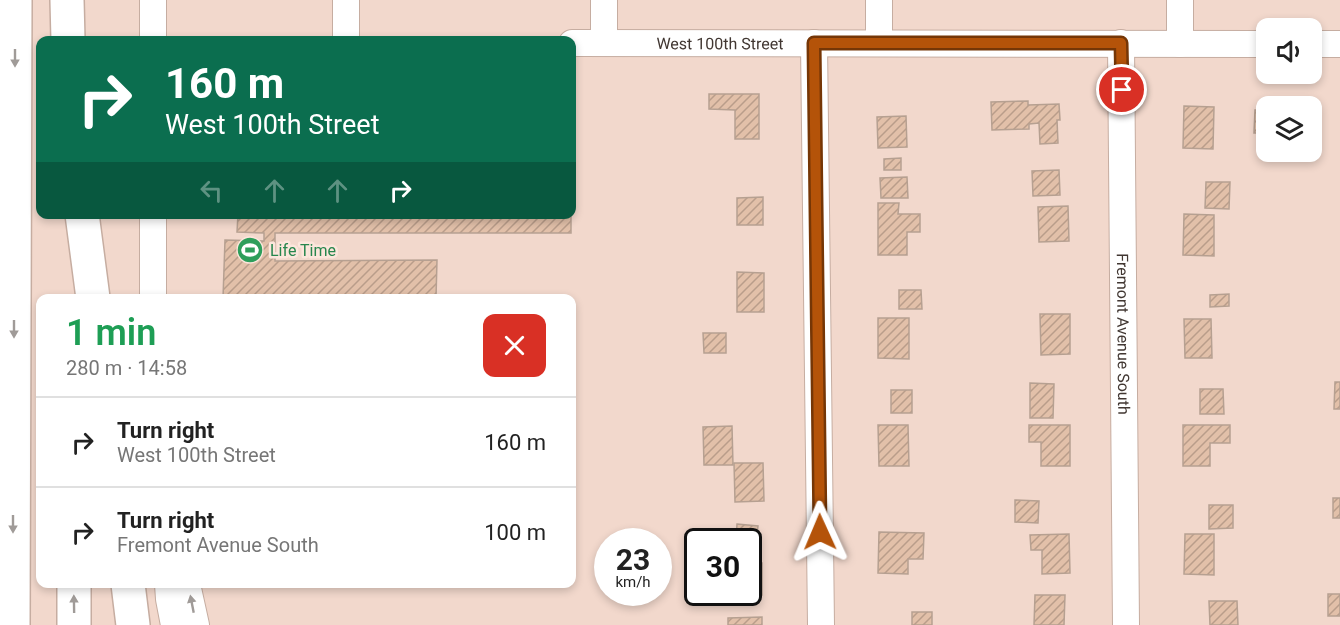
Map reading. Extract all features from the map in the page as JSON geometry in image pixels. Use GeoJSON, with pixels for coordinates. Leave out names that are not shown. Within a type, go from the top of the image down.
{"type":"FeatureCollection","features":[{"type":"Feature","properties":{"kind":"highway"},"geometry":{"type":"LineString","coordinates":[[13,625],[15,0]]}},
{"type":"Feature","properties":{"kind":"highway"},"geometry":{"type":"LineString","coordinates":[[67,0],[68,36]]}},
{"type":"Feature","properties":{"kind":"highway"},"geometry":{"type":"LineString","coordinates":[[0,290],[14,144]]}},
{"type":"Feature","properties":{"kind":"highway"},"geometry":{"type":"LineString","coordinates":[[69,219],[70,294]]}},
{"type":"Feature","properties":{"kind":"highway"},"geometry":{"type":"LineString","coordinates":[[83,219],[92,294]]}},
{"type":"Feature","properties":{"kind":"highway"},"geometry":{"type":"LineString","coordinates":[[74,588],[74,625]]}},
{"type":"Feature","properties":{"kind":"highway"},"geometry":{"type":"LineString","coordinates":[[118,588],[118,625]]}},
{"type":"Feature","properties":{"kind":"highway"},"geometry":{"type":"LineString","coordinates":[[128,588],[133,625]]}},
{"type":"Feature","properties":{"kind":"street"},"geometry":{"type":"LineString","coordinates":[[153,0],[153,36]]}},
{"type":"Feature","properties":{"kind":"street"},"geometry":{"type":"LineString","coordinates":[[346,0],[346,36]]}},
{"type":"Feature","properties":{"kind":"street"},"geometry":{"type":"LineString","coordinates":[[604,0],[604,43]]}},
{"type":"Feature","properties":{"kind":"street"},"geometry":{"type":"LineString","coordinates":[[879,0],[879,43]]}},
{"type":"Feature","properties":{"kind":"street"},"geometry":{"type":"LineString","coordinates":[[1180,0],[1180,44]]}},
{"type":"Feature","properties":{"kind":"street","name":"West 100th Street"},"geometry":{"type":"LineString","coordinates":[[576,43],[1256,44]]}},
{"type":"Feature","properties":{"kind":"street"},"geometry":{"type":"LineString","coordinates":[[814,43],[821,625]]}},
{"type":"Feature","properties":{"kind":"street","name":"Fremont Avenue South"},"geometry":{"type":"LineString","coordinates":[[1121,43],[1126,625]]}},
{"type":"Feature","properties":{"kind":"street"},"geometry":{"type":"LineString","coordinates":[[1322,44],[1340,44]]}},
{"type":"Feature","properties":{"kind":"street"},"geometry":{"type":"LineString","coordinates":[[153,219],[153,294]]}},
{"type":"Feature","properties":{"kind":"street"},"geometry":{"type":"LineString","coordinates":[[168,588],[174,625]]}},
{"type":"Feature","properties":{"kind":"street"},"geometry":{"type":"LineString","coordinates":[[188,588],[196,625]]}},
{"type":"Feature","properties":{"kind":"building"},"geometry":{"type":"Polygon","coordinates":[[[709,94],[759,94],[759,139],[735,139],[735,110],[709,109],[709,94]]]}},
{"type":"Feature","properties":{"kind":"building"},"geometry":{"type":"Polygon","coordinates":[[[1028,101],[1028,105],[1059,104],[1058,143],[1040,144],[1039,123],[1029,124],[1029,129],[992,130],[991,102],[1028,101]]]}},
{"type":"Feature","properties":{"kind":"building"},"geometry":{"type":"Polygon","coordinates":[[[1184,106],[1214,107],[1213,149],[1183,148],[1184,106]]]}},
{"type":"Feature","properties":{"kind":"building"},"geometry":{"type":"Polygon","coordinates":[[[1255,110],[1256,110],[1256,133],[1254,133],[1255,110]]]}},
{"type":"Feature","properties":{"kind":"building"},"geometry":{"type":"Polygon","coordinates":[[[906,116],[907,147],[878,148],[877,117],[906,116]]]}},
{"type":"Feature","properties":{"kind":"building"},"geometry":{"type":"Polygon","coordinates":[[[901,158],[901,170],[884,170],[884,159],[901,158]]]}},
{"type":"Feature","properties":{"kind":"building"},"geometry":{"type":"Polygon","coordinates":[[[1059,170],[1060,195],[1033,196],[1032,171],[1059,170]]]}},
{"type":"Feature","properties":{"kind":"building"},"geometry":{"type":"Polygon","coordinates":[[[907,177],[908,198],[881,198],[880,178],[907,177]]]}},
{"type":"Feature","properties":{"kind":"building"},"geometry":{"type":"Polygon","coordinates":[[[1206,182],[1230,182],[1229,209],[1205,208],[1206,182]]]}},
{"type":"Feature","properties":{"kind":"building"},"geometry":{"type":"Polygon","coordinates":[[[763,197],[763,225],[737,225],[737,198],[763,197]]]}},
{"type":"Feature","properties":{"kind":"building"},"geometry":{"type":"Polygon","coordinates":[[[878,203],[899,203],[898,214],[920,214],[920,232],[907,232],[907,255],[878,255],[878,203]]]}},
{"type":"Feature","properties":{"kind":"building"},"geometry":{"type":"Polygon","coordinates":[[[1068,206],[1069,241],[1039,242],[1038,207],[1068,206]]]}},
{"type":"Feature","properties":{"kind":"building"},"geometry":{"type":"Polygon","coordinates":[[[1184,214],[1214,215],[1214,256],[1183,255],[1184,214]]]}},
{"type":"Feature","properties":{"kind":"building","name":"Life Time"},"geometry":{"type":"Polygon","coordinates":[[[238,219],[571,219],[571,233],[275,233],[275,261],[437,260],[436,294],[223,294],[225,240],[264,241],[264,233],[237,232],[238,219]]]}},
{"type":"Feature","properties":{"kind":"building"},"geometry":{"type":"Polygon","coordinates":[[[737,272],[764,273],[764,312],[737,312],[737,272]]]}},
{"type":"Feature","properties":{"kind":"building"},"geometry":{"type":"Polygon","coordinates":[[[899,290],[921,290],[922,309],[899,309],[899,290]]]}},
{"type":"Feature","properties":{"kind":"building"},"geometry":{"type":"Polygon","coordinates":[[[1229,294],[1229,306],[1210,307],[1210,295],[1229,294]]]}},
{"type":"Feature","properties":{"kind":"building"},"geometry":{"type":"Polygon","coordinates":[[[1040,314],[1070,314],[1070,354],[1041,355],[1040,314]]]}},
{"type":"Feature","properties":{"kind":"building"},"geometry":{"type":"Polygon","coordinates":[[[878,318],[909,318],[909,359],[878,358],[878,318]]]}},
{"type":"Feature","properties":{"kind":"building"},"geometry":{"type":"Polygon","coordinates":[[[1184,319],[1211,319],[1212,358],[1185,358],[1184,319]]]}},
{"type":"Feature","properties":{"kind":"building"},"geometry":{"type":"Polygon","coordinates":[[[703,333],[726,333],[726,353],[704,353],[703,333]]]}},
{"type":"Feature","properties":{"kind":"building"},"geometry":{"type":"Polygon","coordinates":[[[1335,382],[1340,382],[1340,409],[1334,409],[1335,382]]]}},
{"type":"Feature","properties":{"kind":"building"},"geometry":{"type":"Polygon","coordinates":[[[1030,383],[1054,384],[1053,418],[1030,418],[1030,383]]]}},
{"type":"Feature","properties":{"kind":"building"},"geometry":{"type":"Polygon","coordinates":[[[1200,389],[1223,389],[1224,414],[1200,414],[1200,389]]]}},
{"type":"Feature","properties":{"kind":"building"},"geometry":{"type":"Polygon","coordinates":[[[891,390],[912,390],[912,413],[891,413],[891,390]]]}},
{"type":"Feature","properties":{"kind":"building"},"geometry":{"type":"Polygon","coordinates":[[[878,425],[908,425],[909,466],[879,466],[878,425]]]}},
{"type":"Feature","properties":{"kind":"building"},"geometry":{"type":"Polygon","coordinates":[[[1029,425],[1070,425],[1070,466],[1041,466],[1041,442],[1029,442],[1029,425]]]}},
{"type":"Feature","properties":{"kind":"building"},"geometry":{"type":"Polygon","coordinates":[[[1183,425],[1230,425],[1230,443],[1210,443],[1210,466],[1183,466],[1183,425]]]}},
{"type":"Feature","properties":{"kind":"building"},"geometry":{"type":"Polygon","coordinates":[[[732,426],[733,465],[704,465],[703,427],[732,426]]]}},
{"type":"Feature","properties":{"kind":"building"},"geometry":{"type":"Polygon","coordinates":[[[734,463],[763,463],[764,501],[735,502],[734,463]]]}},
{"type":"Feature","properties":{"kind":"building"},"geometry":{"type":"Polygon","coordinates":[[[1333,498],[1340,498],[1340,518],[1333,518],[1333,498]]]}},
{"type":"Feature","properties":{"kind":"building"},"geometry":{"type":"Polygon","coordinates":[[[1015,500],[1039,501],[1038,523],[1015,522],[1015,500]]]}},
{"type":"Feature","properties":{"kind":"building"},"geometry":{"type":"Polygon","coordinates":[[[1209,505],[1233,505],[1233,528],[1209,529],[1209,505]]]}},
{"type":"Feature","properties":{"kind":"building"},"geometry":{"type":"Polygon","coordinates":[[[737,524],[758,526],[758,528],[737,528],[737,524]]]}},
{"type":"Feature","properties":{"kind":"building"},"geometry":{"type":"Polygon","coordinates":[[[879,532],[924,533],[923,559],[908,559],[908,574],[878,573],[879,532]]]}},
{"type":"Feature","properties":{"kind":"building"},"geometry":{"type":"Polygon","coordinates":[[[1069,534],[1070,573],[1042,574],[1042,550],[1031,550],[1030,535],[1069,534]]]}},
{"type":"Feature","properties":{"kind":"building"},"geometry":{"type":"Polygon","coordinates":[[[1185,534],[1214,534],[1214,575],[1184,574],[1185,534]]]}},
{"type":"Feature","properties":{"kind":"building"},"geometry":{"type":"Polygon","coordinates":[[[1328,594],[1340,594],[1340,616],[1328,616],[1328,594]]]}},
{"type":"Feature","properties":{"kind":"building"},"geometry":{"type":"Polygon","coordinates":[[[1035,595],[1065,595],[1064,625],[1034,625],[1035,595]]]}},
{"type":"Feature","properties":{"kind":"building"},"geometry":{"type":"Polygon","coordinates":[[[1209,601],[1237,601],[1238,625],[1210,625],[1209,601]]]}},
{"type":"Feature","properties":{"kind":"building"},"geometry":{"type":"Polygon","coordinates":[[[912,612],[932,612],[932,625],[912,625],[912,612]]]}},
{"type":"Feature","properties":{"kind":"building"},"geometry":{"type":"Polygon","coordinates":[[[762,617],[762,625],[728,625],[728,618],[762,617]]]}},
{"type":"Feature","properties":{"kind":"place","name":"Life Time"},"geometry":{"type":"Point","coordinates":[250,250]}},
{"type":"Feature","properties":{"kind":"route"},"geometry":{"type":"LineString","coordinates":[[820,532],[814,43],[1121,43],[1122,90]]}}]}
